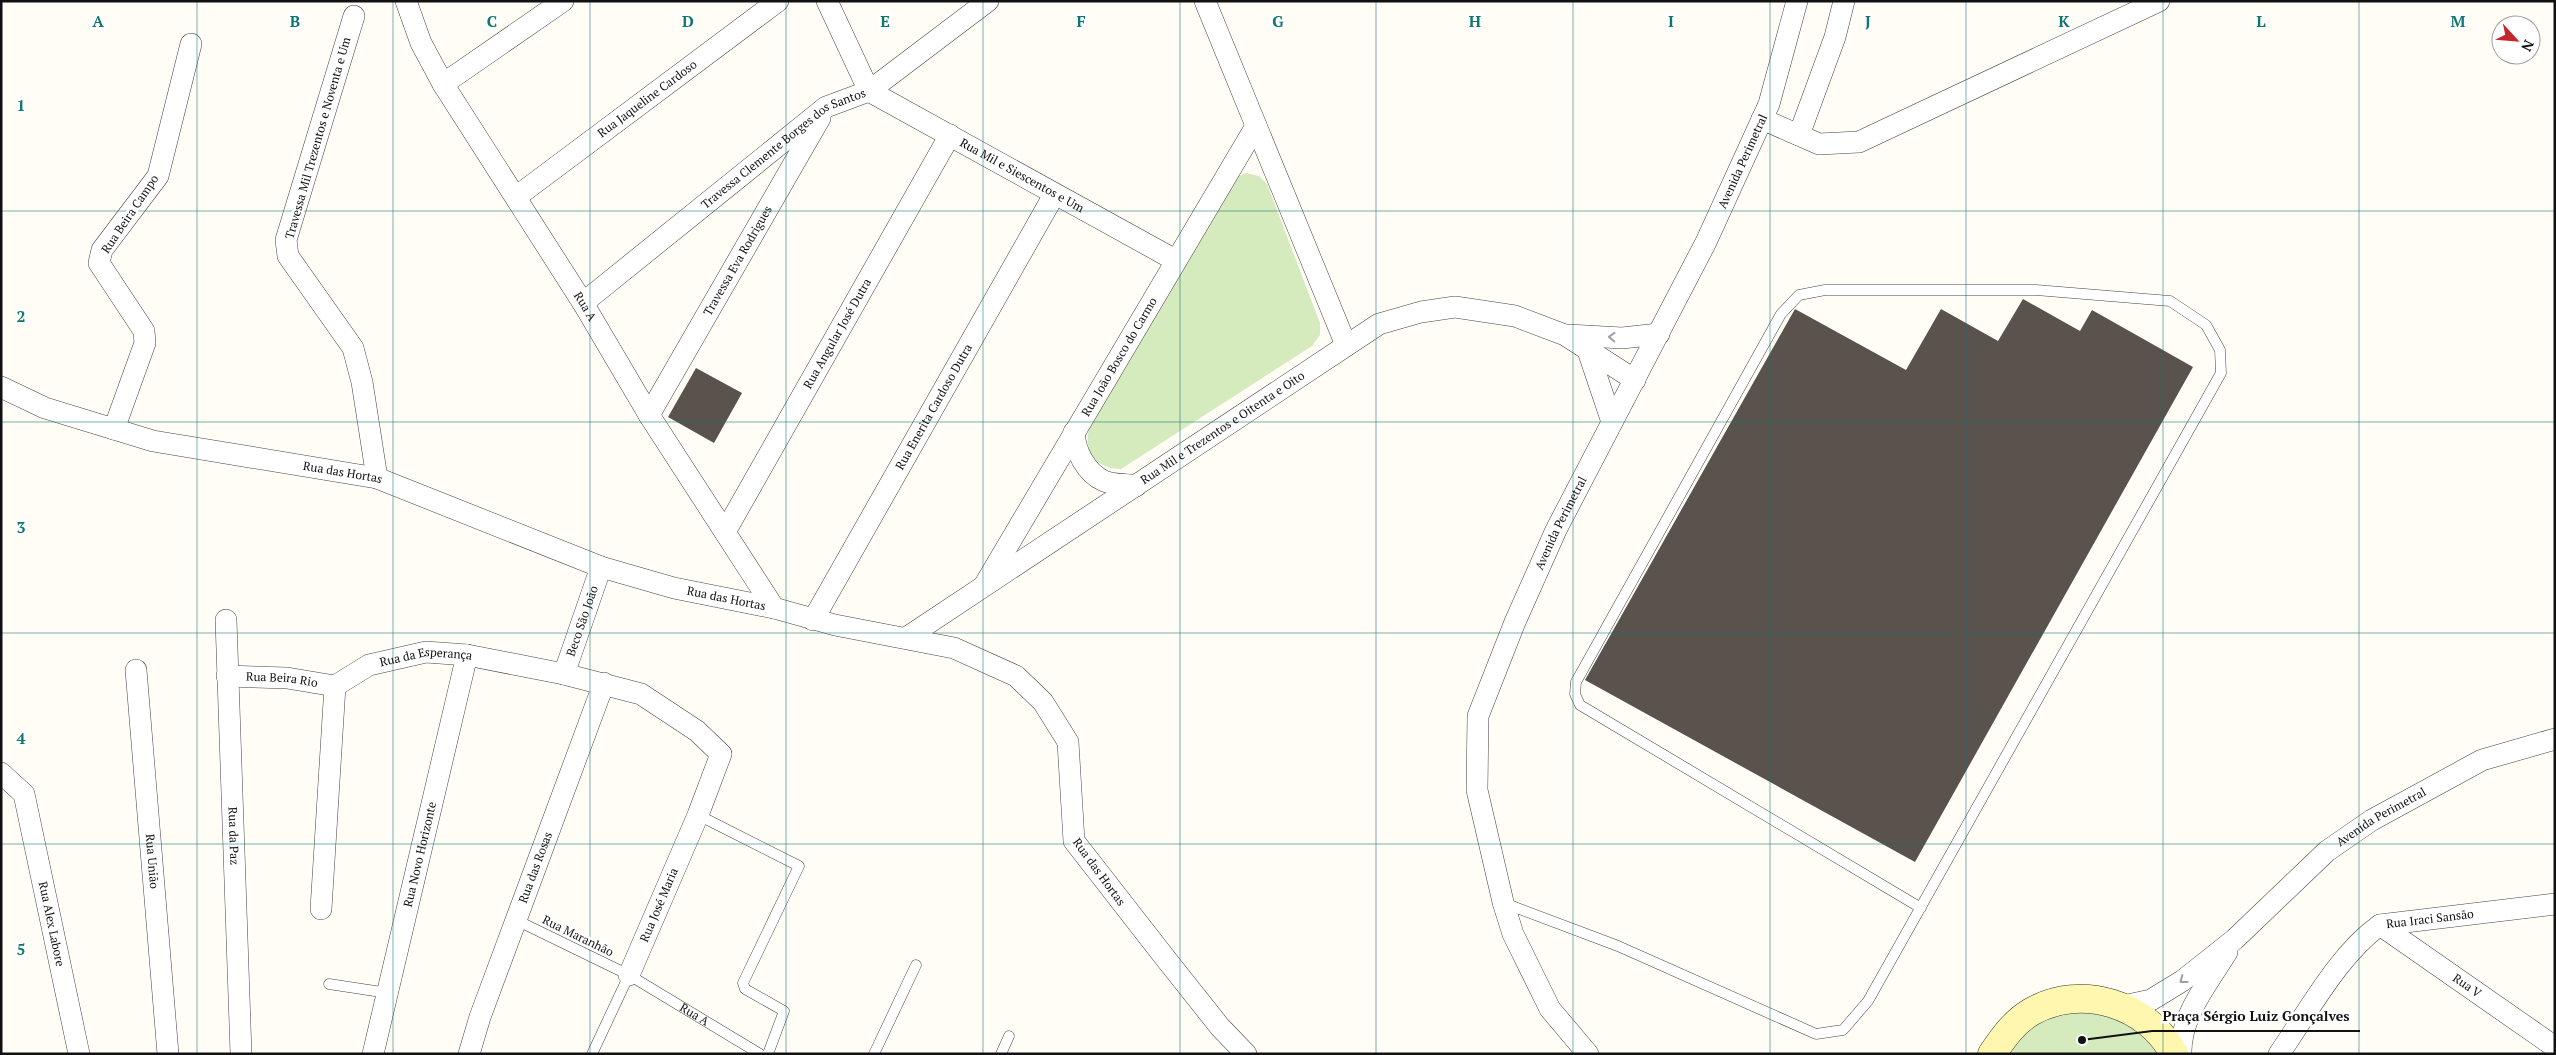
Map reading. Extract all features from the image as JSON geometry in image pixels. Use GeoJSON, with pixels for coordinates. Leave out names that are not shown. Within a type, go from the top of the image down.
{"type":"FeatureCollection","features":[{"type":"Feature","properties":{"kind":"street","name":"Rua A"},"geometry":{"type":"LineString","coordinates":[[406,1],[420,43],[443,84],[583,303],[649,415],[774,608]]}},
{"type":"Feature","properties":{"kind":"street"},"geometry":{"type":"LineString","coordinates":[[443,84],[563,1]]}},
{"type":"Feature","properties":{"kind":"street","name":"Rua Jaqueline Cardoso"},"geometry":{"type":"LineString","coordinates":[[516,198],[778,1]]}},
{"type":"Feature","properties":{"kind":"street"},"geometry":{"type":"LineString","coordinates":[[827,1],[869,91]]}},
{"type":"Feature","properties":{"kind":"street","name":"Travessa Clemente Borges dos Santos"},"geometry":{"type":"LineString","coordinates":[[583,303],[826,107],[869,91],[988,1]]}},
{"type":"Feature","properties":{"kind":"street"},"geometry":{"type":"LineString","coordinates":[[1204,1],[1346,345]]}},
{"type":"Feature","properties":{"kind":"street","name":"Avenida Perimetral"},"geometry":{"type":"LineString","coordinates":[[1588,1054],[1550,1009],[1513,934],[1503,902],[1477,790],[1478,716],[1515,622],[1556,530],[1706,242],[1769,104],[1797,1]]}},
{"type":"Feature","properties":{"kind":"street"},"geometry":{"type":"LineString","coordinates":[[1799,135],[1835,36],[1844,1]]}},
{"type":"Feature","properties":{"kind":"street"},"geometry":{"type":"LineString","coordinates":[[1762,119],[1819,144],[1859,142],[2158,1]]}},
{"type":"Feature","properties":{"kind":"street","name":"Travessa Mil Trezentos e Noventa e Um"},"geometry":{"type":"LineString","coordinates":[[354,16],[286,240],[288,256],[353,348],[362,382],[377,478]]}},
{"type":"Feature","properties":{"kind":"street","name":"Rua Beira Campo"},"geometry":{"type":"LineString","coordinates":[[114,429],[145,343],[144,331],[99,263],[102,250],[158,176],[191,44]]}},
{"type":"Feature","properties":{"kind":"street","name":"Rua Mil e Siescentos e Um"},"geometry":{"type":"LineString","coordinates":[[869,91],[1054,195],[1176,260]]}},
{"type":"Feature","properties":{"kind":"street","name":"Travessa Eva Rodrigues"},"geometry":{"type":"LineString","coordinates":[[649,415],[826,107]]}},
{"type":"Feature","properties":{"kind":"street","name":"Rua João Bosco do Carmo"},"geometry":{"type":"LineString","coordinates":[[982,589],[1256,126]]}},
{"type":"Feature","properties":{"kind":"street","name":"Rua Angular José Dutra"},"geometry":{"type":"LineString","coordinates":[[725,532],[950,135]]}},
{"type":"Feature","properties":{"kind":"street","name":"Rua Enerita Cardoso Dutra"},"geometry":{"type":"LineString","coordinates":[[813,620],[1054,195]]}},
{"type":"Feature","properties":{"kind":"street","name":"Rua Mil e Trezentos e Oitenta e Oito"},"geometry":{"type":"LineString","coordinates":[[906,638],[1379,324],[1420,312],[1455,307],[1515,316],[1565,334],[1635,380]]}},
{"type":"Feature","properties":{"kind":"street","name":"Rua Mil e Trezentos e Oitenta e Oito"},"geometry":{"type":"LineString","coordinates":[[1565,334],[1622,338],[1659,334]]}},
{"type":"Feature","properties":{"kind":"street"},"geometry":{"type":"LineString","coordinates":[[1587,348],[1612,422]]}},
{"type":"Feature","properties":{"kind":"street","name":"Rua das Hortas"},"geometry":{"type":"LineString","coordinates":[[1,387],[45,408],[153,441],[377,478],[601,567],[674,588],[774,608],[813,620],[954,648],[1016,676],[1043,702],[1068,742],[1074,841],[1178,974],[1246,1054]]}},
{"type":"Feature","properties":{"kind":"street"},"geometry":{"type":"LineString","coordinates":[[1074,432],[1075,446],[1084,464],[1104,481],[1136,486]]}},
{"type":"Feature","properties":{"kind":"street","name":"Beco São João"},"geometry":{"type":"LineString","coordinates":[[564,674],[601,567]]}},
{"type":"Feature","properties":{"kind":"street","name":"Rua da Paz"},"geometry":{"type":"LineString","coordinates":[[226,620],[241,1054]]}},
{"type":"Feature","properties":{"kind":"street","name":"Rua da Esperança"},"geometry":{"type":"LineString","coordinates":[[336,686],[369,665],[426,652],[467,655],[564,674],[641,694],[698,732],[721,754]]}},
{"type":"Feature","properties":{"kind":"street","name":"Rua Novo Horizonte"},"geometry":{"type":"LineString","coordinates":[[373,1054],[467,655]]}},
{"type":"Feature","properties":{"kind":"street","name":"Rua União"},"geometry":{"type":"LineString","coordinates":[[136,670],[168,1054]]}},
{"type":"Feature","properties":{"kind":"street","name":"Rua Beira Rio"},"geometry":{"type":"LineString","coordinates":[[227,676],[287,678],[336,686]]}},
{"type":"Feature","properties":{"kind":"street","name":"Rua das Rosas"},"geometry":{"type":"LineString","coordinates":[[469,1054],[480,1017],[604,683]]}},
{"type":"Feature","properties":{"kind":"street"},"geometry":{"type":"LineString","coordinates":[[321,910],[336,686]]}},
{"type":"Feature","properties":{"kind":"street","name":"Avenida Perimetral"},"geometry":{"type":"LineString","coordinates":[[2123,1006],[2151,1000],[2166,993],[2235,939],[2327,851],[2372,820],[2482,760],[2555,740]]}},
{"type":"Feature","properties":{"kind":"street","name":"Rua José Maria"},"geometry":{"type":"LineString","coordinates":[[629,975],[698,815],[721,754]]}},
{"type":"Feature","properties":{"kind":"street","name":"Rua Alex Labore"},"geometry":{"type":"LineString","coordinates":[[1,773],[24,794],[79,1054]]}},
{"type":"Feature","properties":{"kind":"street","name":"Rua Iraci Sansão"},"geometry":{"type":"LineString","coordinates":[[2279,1054],[2350,952],[2365,936],[2380,925],[2555,904]]}},
{"type":"Feature","properties":{"kind":"street","name":"Rua V"},"geometry":{"type":"LineString","coordinates":[[2380,925],[2555,1047]]}},
{"type":"Feature","properties":{"kind":"street","name":"Avenida Perimetral"},"geometry":{"type":"LineString","coordinates":[[2181,1054],[2183,1031],[2193,1007],[2235,939]]}},
{"type":"Feature","properties":{"kind":"street"},"geometry":{"type":"LineString","coordinates":[[1992,1054],[2006,1032],[2031,1012],[2061,1001],[2092,999],[2123,1006],[2148,1021],[2168,1042],[2174,1054]]}},
{"type":"Feature","properties":{"kind":"lane"},"geometry":{"type":"LineString","coordinates":[[1503,902],[1618,946],[1816,1034],[1843,1030],[1868,1001],[1921,908],[2221,373],[2220,350],[2206,325],[2170,301],[2036,290],[1825,290],[1799,295],[1781,314],[1576,682],[1576,694],[1580,705],[1921,908]]}},
{"type":"Feature","properties":{"kind":"lane"},"geometry":{"type":"LineString","coordinates":[[698,815],[799,866],[743,983],[745,989],[784,1011],[768,1054]]}},
{"type":"Feature","properties":{"kind":"lane","name":"Rua Maranhão"},"geometry":{"type":"LineString","coordinates":[[516,920],[629,975]]}},
{"type":"Feature","properties":{"kind":"lane"},"geometry":{"type":"LineString","coordinates":[[874,1054],[916,965]]}},
{"type":"Feature","properties":{"kind":"lane","name":"Rua José Maria"},"geometry":{"type":"LineString","coordinates":[[592,1054],[629,975]]}},
{"type":"Feature","properties":{"kind":"lane","name":"Rua A"},"geometry":{"type":"LineString","coordinates":[[629,975],[760,1054]]}},
{"type":"Feature","properties":{"kind":"lane"},"geometry":{"type":"LineString","coordinates":[[329,984],[388,992]]}},
{"type":"Feature","properties":{"kind":"lane"},"geometry":{"type":"LineString","coordinates":[[1001,1054],[1009,1036]]}},
{"type":"Feature","properties":{"kind":"green space"},"geometry":{"type":"Polygon","coordinates":[[[1246,173],[1259,176],[1267,184],[1320,323],[1320,335],[1312,346],[1121,469],[1105,466],[1094,458],[1090,452],[1088,445],[1089,429],[1239,176],[1246,173]]]}},
{"type":"Feature","properties":{"kind":"green space"},"geometry":{"type":"Polygon","coordinates":[[[2086,1009],[2111,1015],[2129,1023],[2145,1035],[2162,1054],[2002,1054],[2022,1033],[2038,1021],[2058,1014],[2086,1009]]]}},
{"type":"Feature","properties":{"kind":"building"},"geometry":{"type":"Polygon","coordinates":[[[2023,299],[2080,331],[2092,310],[2193,367],[1915,862],[1585,680],[1795,309],[1906,370],[1941,309],[1998,341],[2023,299]]]}},
{"type":"Feature","properties":{"kind":"building"},"geometry":{"type":"Polygon","coordinates":[[[696,368],[742,393],[714,443],[668,417],[696,368]]]}},
{"type":"Feature","properties":{"kind":"place","name":"Praça Sérgio Luiz Gonçalves"},"geometry":{"type":"Point","coordinates":[2082,1040]}}]}
